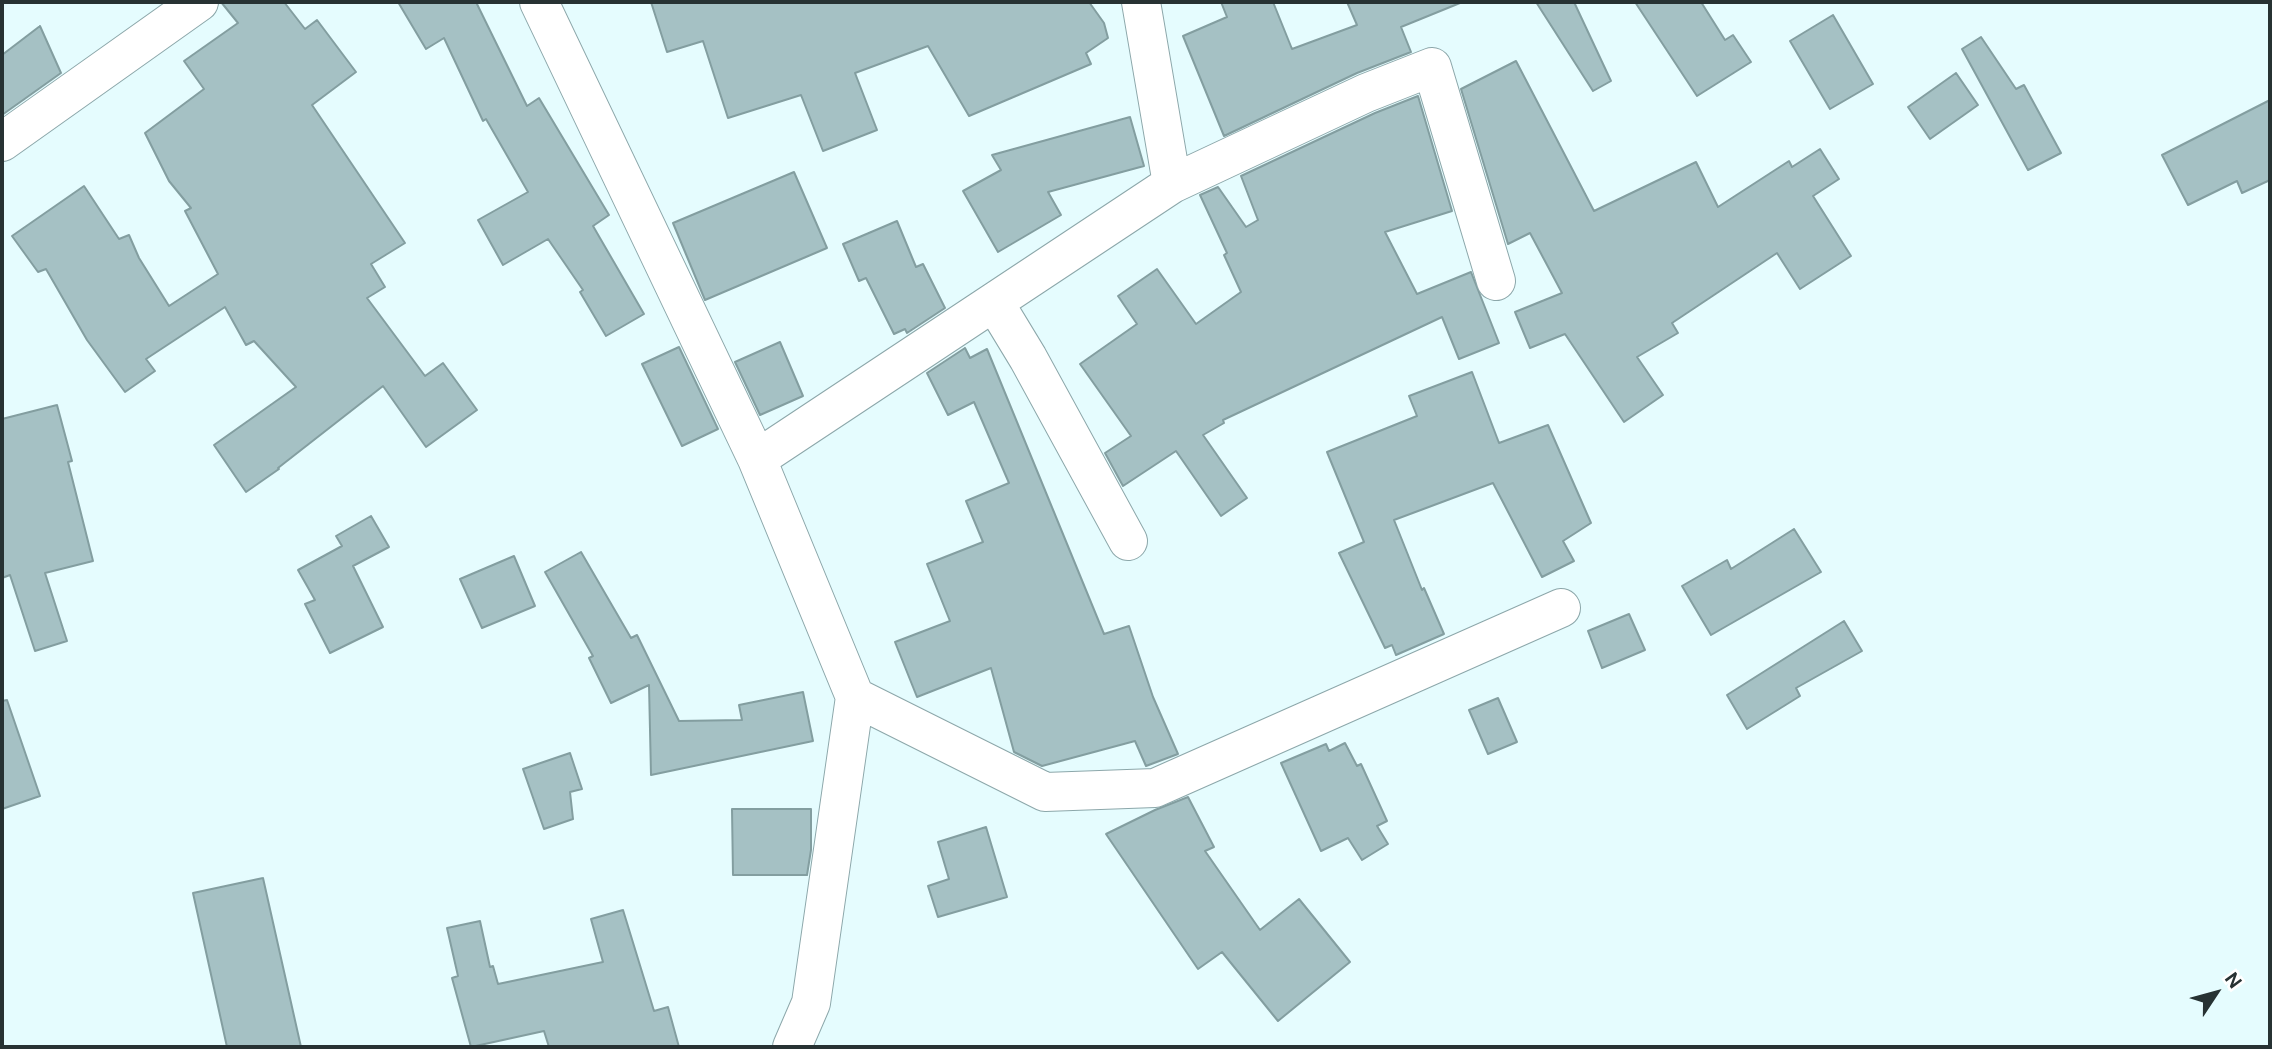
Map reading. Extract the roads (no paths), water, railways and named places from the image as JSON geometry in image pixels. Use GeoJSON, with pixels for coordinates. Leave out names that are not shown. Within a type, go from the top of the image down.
{"type":"FeatureCollection","features":[{"type":"Feature","properties":{"kind":"street"},"geometry":{"type":"LineString","coordinates":[[2,142],[199,2]]}},
{"type":"Feature","properties":{"kind":"street"},"geometry":{"type":"LineString","coordinates":[[538,2],[757,459],[855,697],[811,1003],[792,1047]]}},
{"type":"Feature","properties":{"kind":"street"},"geometry":{"type":"LineString","coordinates":[[1141,2],[1172,184]]}},
{"type":"Feature","properties":{"kind":"street"},"geometry":{"type":"LineString","coordinates":[[757,459],[1172,184],[1366,93],[1432,67],[1496,281]]}},
{"type":"Feature","properties":{"kind":"street"},"geometry":{"type":"LineString","coordinates":[[994,302],[1028,358],[1128,541]]}},
{"type":"Feature","properties":{"kind":"street"},"geometry":{"type":"LineString","coordinates":[[855,697],[1045,792],[1155,788],[1561,608]]}}]}
